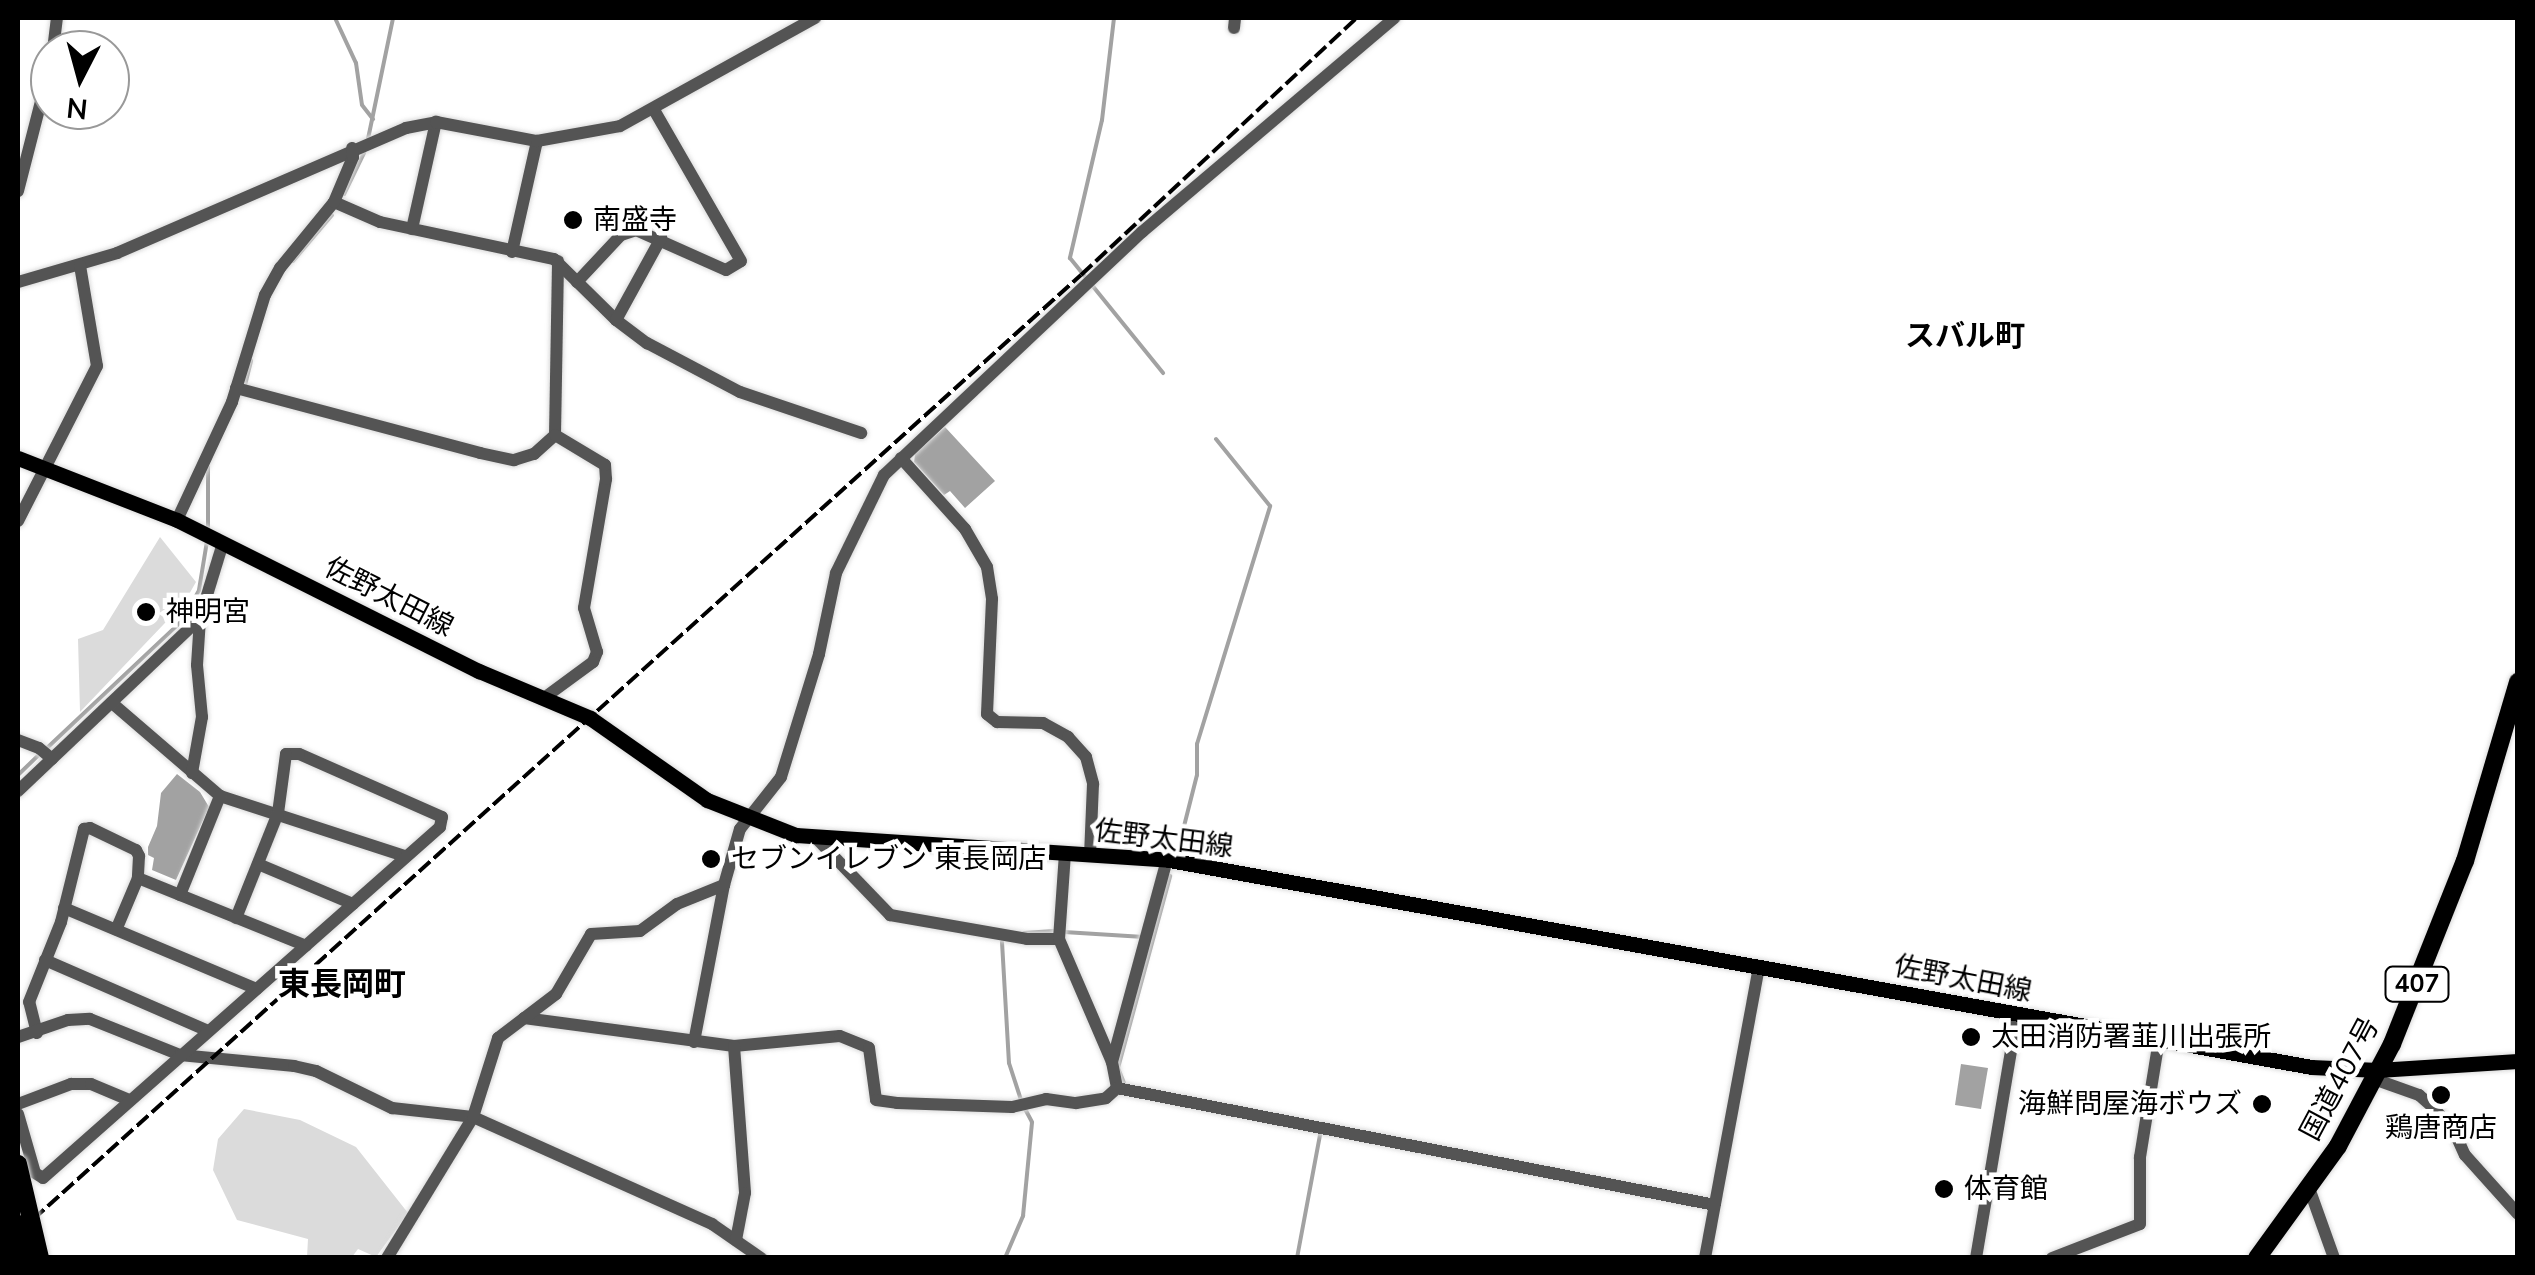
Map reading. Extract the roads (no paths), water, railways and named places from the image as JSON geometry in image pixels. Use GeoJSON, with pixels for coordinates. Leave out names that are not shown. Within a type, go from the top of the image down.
{"type":"FeatureCollection","features":[{"type":"Feature","properties":{"kind":"highway","name":"国道407号"},"geometry":{"type":"LineString","coordinates":[[2257,1258],[2338,1146],[2376,1075],[2447,914],[2518,682]]}},
{"type":"Feature","properties":{"kind":"highway"},"geometry":{"type":"LineString","coordinates":[[18,1164],[40,1258]]}},
{"type":"Feature","properties":{"kind":"highway"},"geometry":{"type":"LineString","coordinates":[[18,1224],[26,1258]]}},
{"type":"Feature","properties":{"kind":"main road","name":"佐野太田線"},"geometry":{"type":"LineString","coordinates":[[18,458],[177,520],[479,671],[590,718],[707,800],[746,819],[816,838],[1167,859],[2311,1067],[2376,1075],[2518,1060]]}},
{"type":"Feature","properties":{"kind":"street"},"geometry":{"type":"LineString","coordinates":[[18,282],[80,265],[387,134],[436,122],[537,141],[620,126],[814,18]]}},
{"type":"Feature","properties":{"kind":"street"},"geometry":{"type":"LineString","coordinates":[[694,1042],[724,885],[746,819],[780,778],[819,654],[836,572],[884,474],[1142,232],[1394,18]]}},
{"type":"Feature","properties":{"kind":"street"},"geometry":{"type":"LineString","coordinates":[[578,282],[627,232],[661,238],[726,270],[740,261],[654,110]]}},
{"type":"Feature","properties":{"kind":"street"},"geometry":{"type":"LineString","coordinates":[[412,229],[436,122]]}},
{"type":"Feature","properties":{"kind":"street"},"geometry":{"type":"LineString","coordinates":[[18,191],[34,130]]}},
{"type":"Feature","properties":{"kind":"street"},"geometry":{"type":"LineString","coordinates":[[512,252],[537,141]]}},
{"type":"Feature","properties":{"kind":"street"},"geometry":{"type":"LineString","coordinates":[[177,520],[236,388],[270,284],[334,202],[353,157],[352,148]]}},
{"type":"Feature","properties":{"kind":"street"},"geometry":{"type":"LineString","coordinates":[[334,202],[366,217],[558,261],[616,320],[647,343],[740,392],[861,433]]}},
{"type":"Feature","properties":{"kind":"street"},"geometry":{"type":"LineString","coordinates":[[616,320],[661,238]]}},
{"type":"Feature","properties":{"kind":"street"},"geometry":{"type":"LineString","coordinates":[[236,388],[514,460],[534,454],[555,435],[558,261]]}},
{"type":"Feature","properties":{"kind":"street"},"geometry":{"type":"LineString","coordinates":[[18,521],[96,366],[80,265]]}},
{"type":"Feature","properties":{"kind":"street"},"geometry":{"type":"LineString","coordinates":[[544,698],[593,662],[597,652],[584,608],[606,479],[605,465],[555,435]]}},
{"type":"Feature","properties":{"kind":"street"},"geometry":{"type":"LineString","coordinates":[[900,458],[965,529],[987,567],[992,598],[987,714],[997,722],[1044,723],[1068,737],[1086,757],[1093,784],[1090,854]]}},
{"type":"Feature","properties":{"kind":"street"},"geometry":{"type":"LineString","coordinates":[[192,773],[202,717],[197,665],[200,618],[223,543]]}},
{"type":"Feature","properties":{"kind":"street"},"geometry":{"type":"LineString","coordinates":[[18,791],[200,618]]}},
{"type":"Feature","properties":{"kind":"street"},"geometry":{"type":"LineString","coordinates":[[112,703],[220,796],[405,856]]}},
{"type":"Feature","properties":{"kind":"street"},"geometry":{"type":"LineString","coordinates":[[18,740],[52,759]]}},
{"type":"Feature","properties":{"kind":"street"},"geometry":{"type":"LineString","coordinates":[[18,1114],[35,1174],[43,1178],[440,827],[438,813],[299,754],[286,754],[278,813],[236,918]]}},
{"type":"Feature","properties":{"kind":"street"},"geometry":{"type":"LineString","coordinates":[[180,895],[220,796]]}},
{"type":"Feature","properties":{"kind":"street"},"geometry":{"type":"LineString","coordinates":[[36,1032],[29,1002],[64,908],[84,829],[90,828],[136,850],[138,878],[116,930]]}},
{"type":"Feature","properties":{"kind":"street"},"geometry":{"type":"LineString","coordinates":[[816,838],[890,915],[1027,939],[1059,934]]}},
{"type":"Feature","properties":{"kind":"street"},"geometry":{"type":"LineString","coordinates":[[1065,853],[1059,934],[1112,1062],[1117,1088]]}},
{"type":"Feature","properties":{"kind":"street"},"geometry":{"type":"LineString","coordinates":[[1112,1062],[1167,859]]}},
{"type":"Feature","properties":{"kind":"street"},"geometry":{"type":"LineString","coordinates":[[258,864],[353,904]]}},
{"type":"Feature","properties":{"kind":"street"},"geometry":{"type":"LineString","coordinates":[[138,878],[306,946]]}},
{"type":"Feature","properties":{"kind":"street"},"geometry":{"type":"LineString","coordinates":[[387,1258],[473,1117],[498,1038],[556,994],[591,934],[640,931],[677,904],[724,885]]}},
{"type":"Feature","properties":{"kind":"street"},"geometry":{"type":"LineString","coordinates":[[64,908],[257,989]]}},
{"type":"Feature","properties":{"kind":"street"},"geometry":{"type":"LineString","coordinates":[[45,960],[208,1031]]}},
{"type":"Feature","properties":{"kind":"street"},"geometry":{"type":"LineString","coordinates":[[1705,1258],[1758,966]]}},
{"type":"Feature","properties":{"kind":"street"},"geometry":{"type":"LineString","coordinates":[[1976,1258],[2017,1015]]}},
{"type":"Feature","properties":{"kind":"street"},"geometry":{"type":"LineString","coordinates":[[18,1037],[68,1020],[90,1018],[180,1055],[294,1066],[316,1071],[392,1108],[473,1117],[712,1224],[761,1258]]}},
{"type":"Feature","properties":{"kind":"street"},"geometry":{"type":"LineString","coordinates":[[524,1018],[734,1046],[840,1036],[869,1048],[876,1100],[1012,1107],[1046,1099],[1076,1104],[1106,1098],[1117,1088]]}},
{"type":"Feature","properties":{"kind":"street"},"geometry":{"type":"LineString","coordinates":[[2052,1258],[2140,1224],[2140,1158],[2159,1040]]}},
{"type":"Feature","properties":{"kind":"street"},"geometry":{"type":"LineString","coordinates":[[734,1046],[745,1193],[736,1240]]}},
{"type":"Feature","properties":{"kind":"street"},"geometry":{"type":"LineString","coordinates":[[2376,1075],[2418,1095],[2434,1108],[2455,1133],[2465,1155],[2518,1214]]}},
{"type":"Feature","properties":{"kind":"street"},"geometry":{"type":"LineString","coordinates":[[18,1104],[71,1084],[90,1084],[129,1100]]}},
{"type":"Feature","properties":{"kind":"street"},"geometry":{"type":"LineString","coordinates":[[1117,1088],[1322,1131],[1715,1204]]}},
{"type":"Feature","properties":{"kind":"street"},"geometry":{"type":"LineString","coordinates":[[2309,1188],[2334,1258]]}},
{"type":"Feature","properties":{"kind":"waterway"},"geometry":{"type":"LineString","coordinates":[[335,18],[356,63],[362,105],[373,119]]}},
{"type":"Feature","properties":{"kind":"waterway"},"geometry":{"type":"LineString","coordinates":[[368,139],[393,18]]}},
{"type":"Feature","properties":{"kind":"waterway"},"geometry":{"type":"LineString","coordinates":[[1114,18],[1102,120],[1070,258],[1163,373]]}},
{"type":"Feature","properties":{"kind":"waterway"},"geometry":{"type":"LineString","coordinates":[[344,194],[364,153]]}},
{"type":"Feature","properties":{"kind":"waterway"},"geometry":{"type":"LineString","coordinates":[[293,261],[332,215]]}},
{"type":"Feature","properties":{"kind":"waterway"},"geometry":{"type":"LineString","coordinates":[[245,385],[251,361]]}},
{"type":"Feature","properties":{"kind":"waterway"},"geometry":{"type":"LineString","coordinates":[[1179,846],[1197,775],[1197,744],[1270,506],[1216,439]]}},
{"type":"Feature","properties":{"kind":"waterway"},"geometry":{"type":"LineString","coordinates":[[208,467],[208,532]]}},
{"type":"Feature","properties":{"kind":"waterway"},"geometry":{"type":"LineString","coordinates":[[47,748],[182,621],[199,590],[207,541]]}},
{"type":"Feature","properties":{"kind":"waterway"},"geometry":{"type":"LineString","coordinates":[[18,775],[40,754]]}},
{"type":"Feature","properties":{"kind":"waterway"},"geometry":{"type":"LineString","coordinates":[[1126,1088],[1118,1068],[1170,876]]}},
{"type":"Feature","properties":{"kind":"waterway"},"geometry":{"type":"LineString","coordinates":[[1024,933],[1054,931]]}},
{"type":"Feature","properties":{"kind":"waterway"},"geometry":{"type":"LineString","coordinates":[[1064,932],[1144,937]]}},
{"type":"Feature","properties":{"kind":"waterway"},"geometry":{"type":"LineString","coordinates":[[1002,942],[1009,1063],[1021,1100]]}},
{"type":"Feature","properties":{"kind":"waterway"},"geometry":{"type":"LineString","coordinates":[[1005,1258],[1023,1216],[1032,1122],[1025,1109]]}},
{"type":"Feature","properties":{"kind":"waterway"},"geometry":{"type":"LineString","coordinates":[[1297,1258],[1321,1130]]}},
{"type":"Feature","properties":{"kind":"waterway"},"geometry":{"type":"LineString","coordinates":[[49,1258],[80,1258]]}},
{"type":"Feature","properties":{"kind":"railway"},"geometry":{"type":"LineString","coordinates":[[18,1233],[1081,275],[1357,18]]}},
{"type":"Feature","properties":{"kind":"place","name":"南盛寺"},"geometry":{"type":"Point","coordinates":[573,220]}},
{"type":"Feature","properties":{"kind":"place","name":"神明宮"},"geometry":{"type":"Point","coordinates":[146,612]}},
{"type":"Feature","properties":{"kind":"place","name":"セブンイレブン 東長岡店"},"geometry":{"type":"Point","coordinates":[711,859]}},
{"type":"Feature","properties":{"kind":"place","name":"太田消防署韮川出張所"},"geometry":{"type":"Point","coordinates":[1971,1037]}},
{"type":"Feature","properties":{"kind":"place","name":"鶏唐商店"},"geometry":{"type":"Point","coordinates":[2441,1095]}},
{"type":"Feature","properties":{"kind":"place","name":"海鮮問屋海ボウズ"},"geometry":{"type":"Point","coordinates":[2262,1104]}},
{"type":"Feature","properties":{"kind":"place","name":"体育館"},"geometry":{"type":"Point","coordinates":[1944,1189]}},
{"type":"Feature","properties":{"kind":"district","name":"スバル町"},"geometry":{"type":"Point","coordinates":[1965,337]}},
{"type":"Feature","properties":{"kind":"district","name":"東長岡町"},"geometry":{"type":"Point","coordinates":[342,985]}}]}
